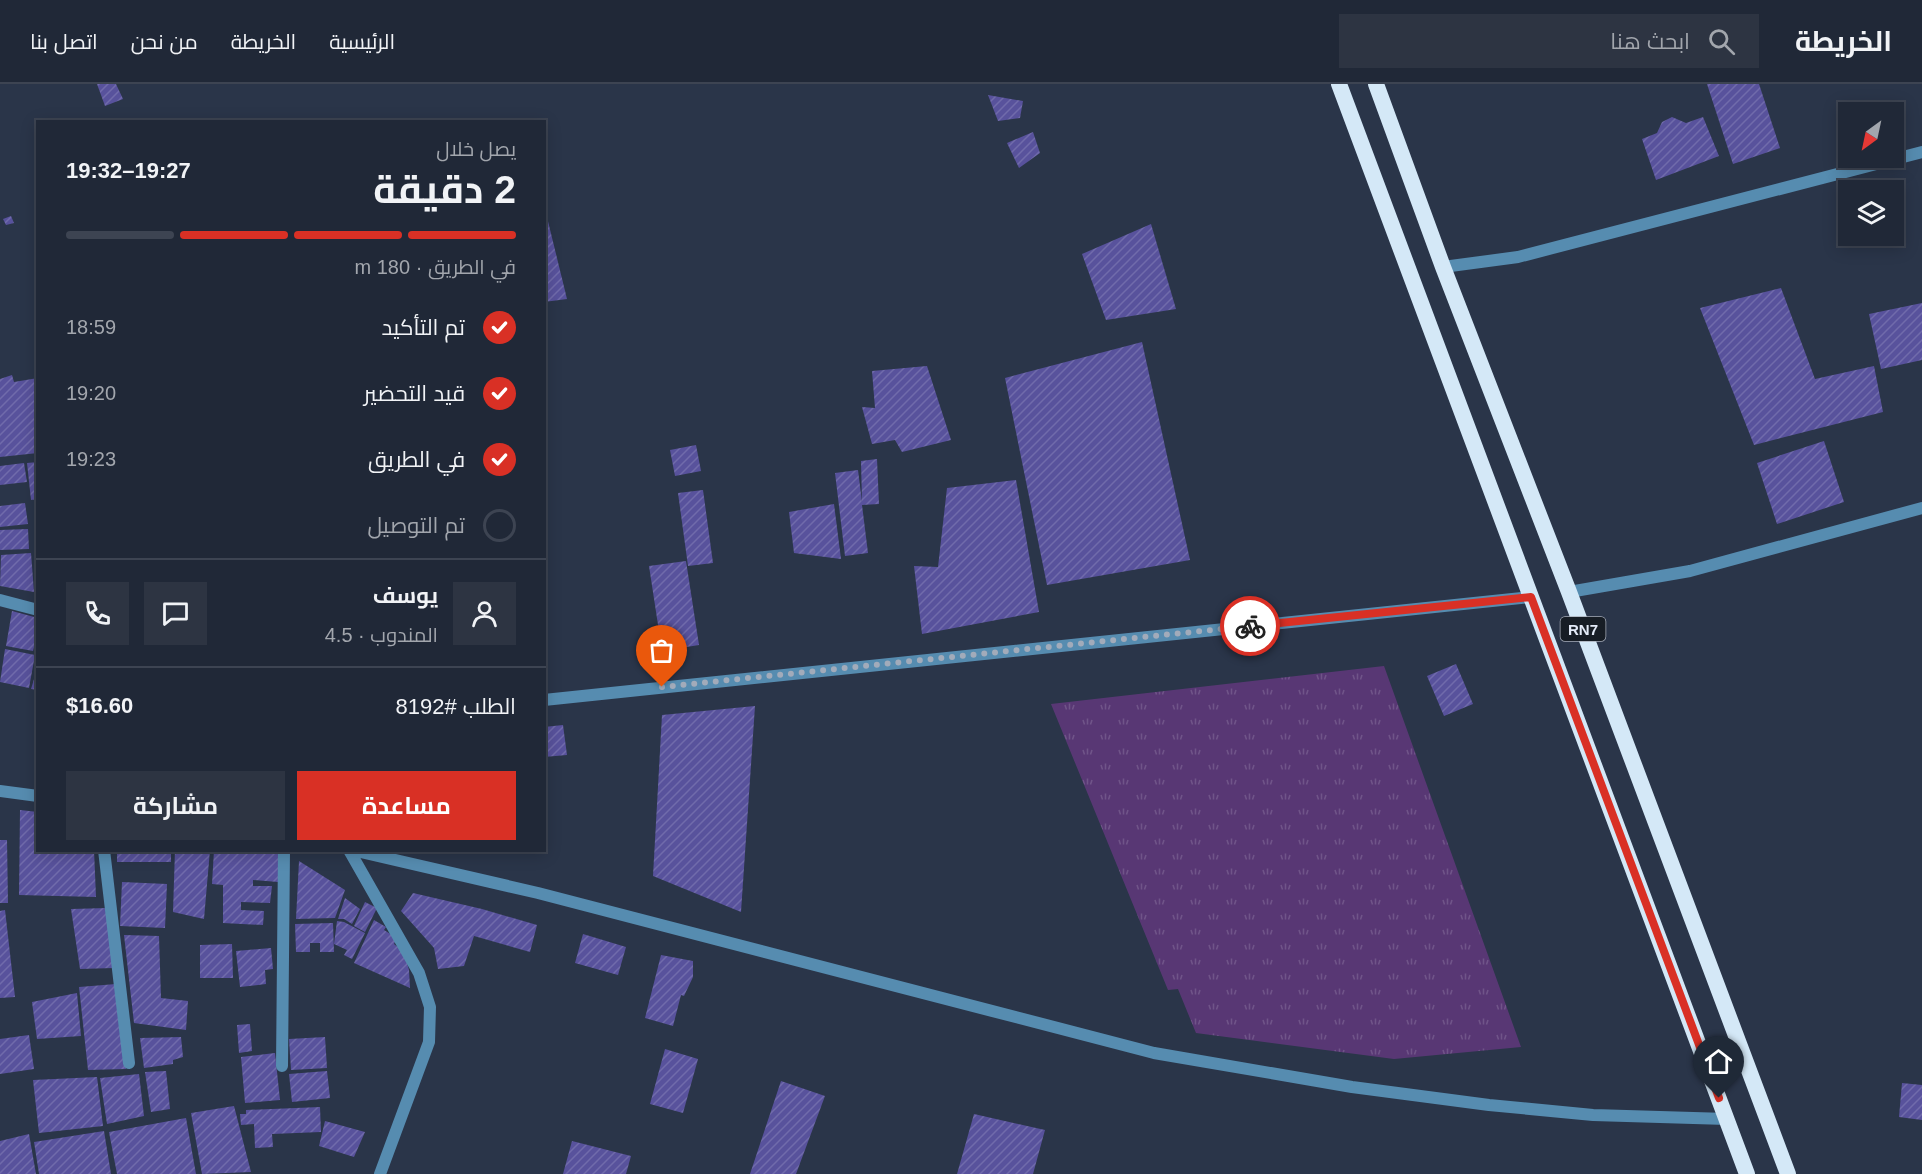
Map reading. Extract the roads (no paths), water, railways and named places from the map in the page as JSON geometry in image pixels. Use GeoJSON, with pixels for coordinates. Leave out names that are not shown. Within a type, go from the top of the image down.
{"type":"FeatureCollection","features":[{"type":"Feature","properties":{"kind":"highway","name":"RN7"},"geometry":{"type":"LineString","coordinates":[[1339,84],[1747,1174]]}},
{"type":"Feature","properties":{"kind":"highway","name":"RN7"},"geometry":{"type":"LineString","coordinates":[[1376,84],[1443,267],[1569,592],[1788,1174]]}},
{"type":"Feature","properties":{"kind":"street"},"geometry":{"type":"LineString","coordinates":[[1443,267],[1518,257],[1922,152]]}},
{"type":"Feature","properties":{"kind":"street"},"geometry":{"type":"LineString","coordinates":[[1569,592],[1690,571],[1922,508]]}},
{"type":"Feature","properties":{"kind":"street"},"geometry":{"type":"LineString","coordinates":[[546,700],[1531,597]]}},
{"type":"Feature","properties":{"kind":"street"},"geometry":{"type":"LineString","coordinates":[[0,600],[36,609]]}},
{"type":"Feature","properties":{"kind":"street"},"geometry":{"type":"LineString","coordinates":[[0,791],[36,796]]}},
{"type":"Feature","properties":{"kind":"street"},"geometry":{"type":"LineString","coordinates":[[104,852],[129,1064]]}},
{"type":"Feature","properties":{"kind":"street"},"geometry":{"type":"LineString","coordinates":[[282,1066],[284,852]]}},
{"type":"Feature","properties":{"kind":"street"},"geometry":{"type":"LineString","coordinates":[[351,852],[419,973],[430,1007],[429,1042],[380,1174]]}},
{"type":"Feature","properties":{"kind":"street"},"geometry":{"type":"LineString","coordinates":[[359,852],[538,893],[1154,1053],[1352,1088],[1489,1105],[1593,1114],[1727,1119]]}}]}
